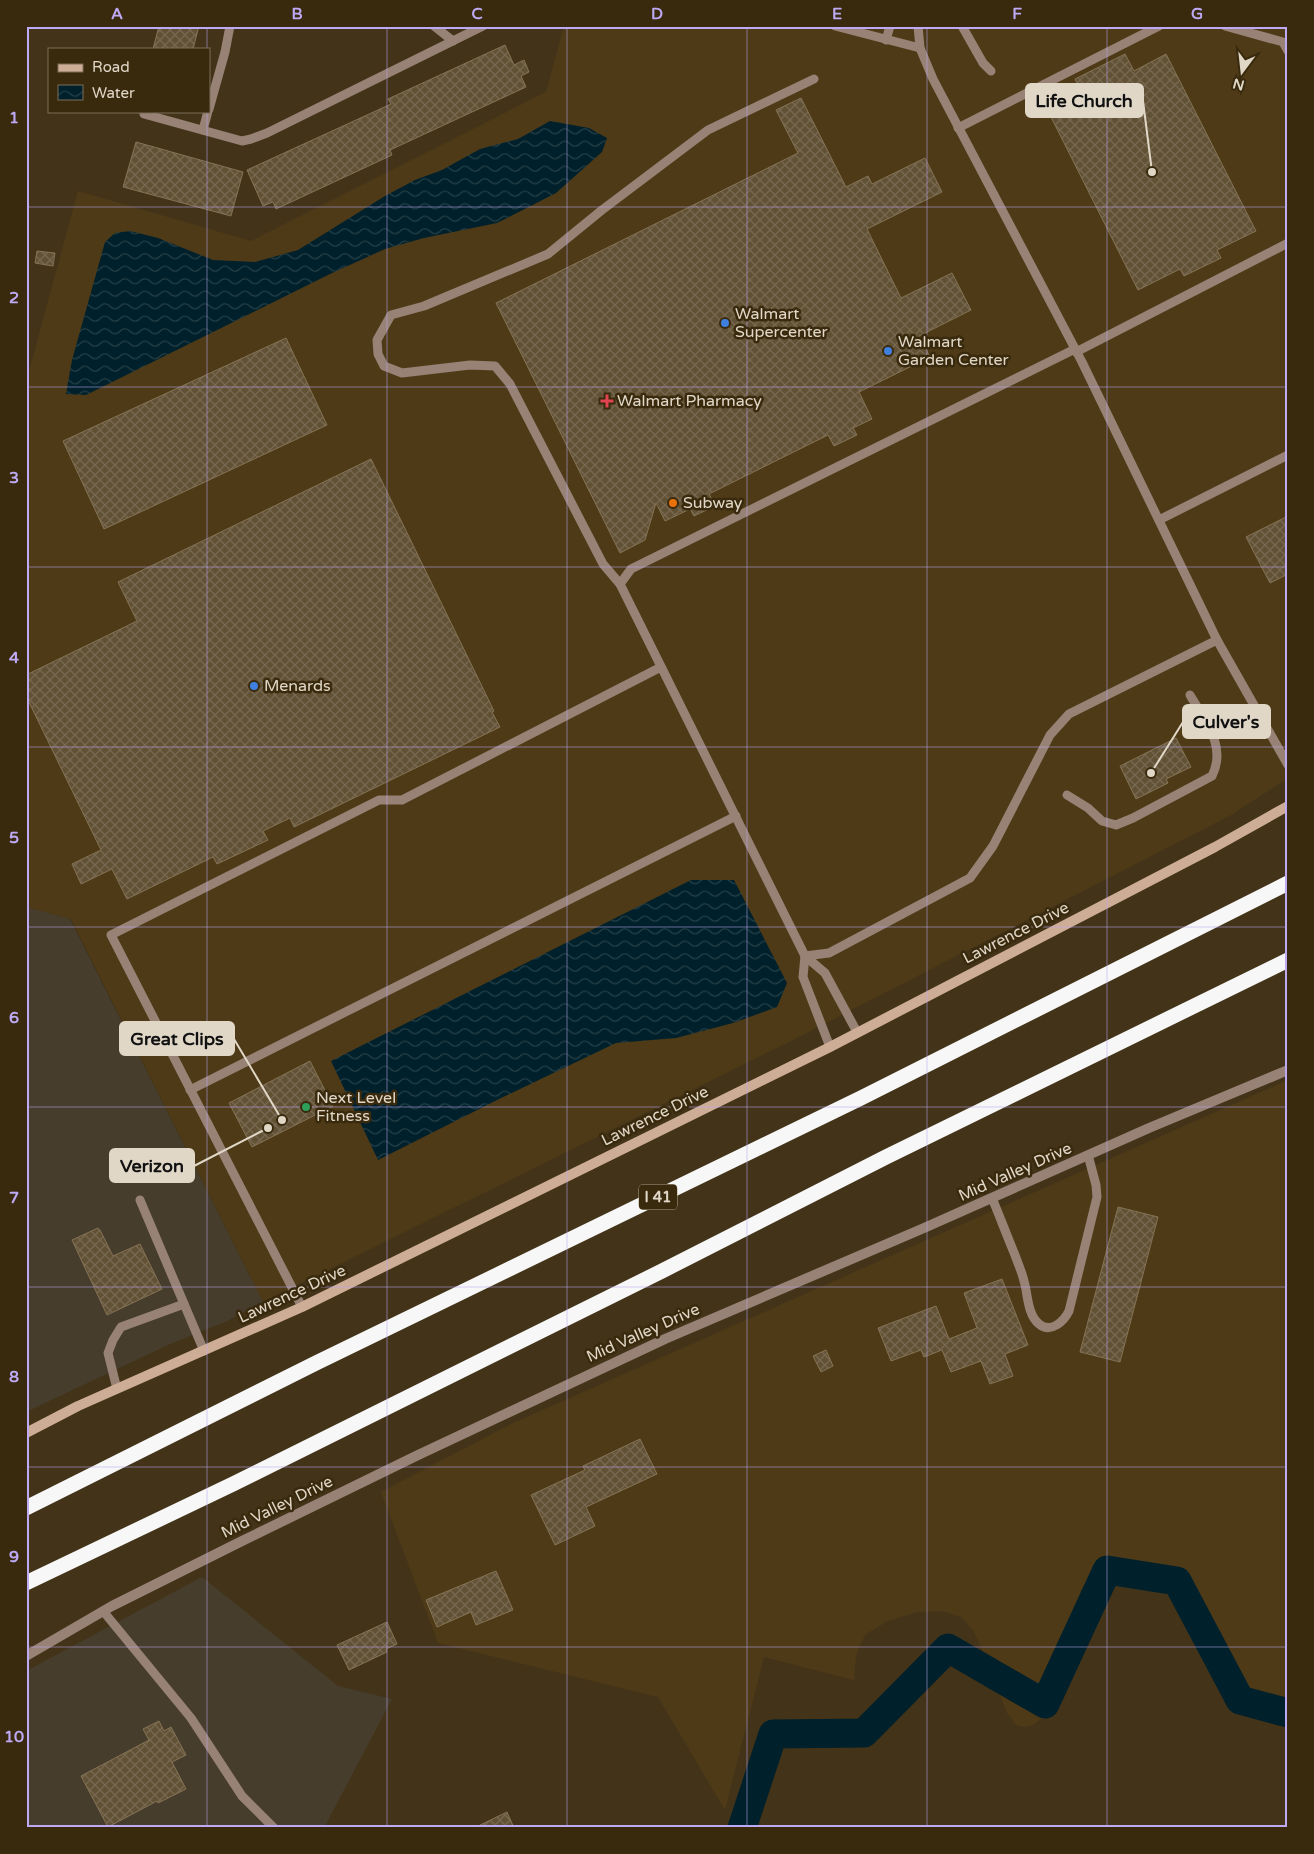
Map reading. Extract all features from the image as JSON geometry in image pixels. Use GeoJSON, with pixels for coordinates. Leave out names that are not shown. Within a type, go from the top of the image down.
{"type":"FeatureCollection","features":[{"type":"Feature","properties":{"kind":"highway","name":"I 41"},"geometry":{"type":"LineString","coordinates":[[26,1508],[307,1368],[861,1098],[1288,883]]}},
{"type":"Feature","properties":{"kind":"highway"},"geometry":{"type":"LineString","coordinates":[[26,1583],[251,1475],[1288,960]]}},
{"type":"Feature","properties":{"kind":"main road","name":"Lawrence Drive"},"geometry":{"type":"LineString","coordinates":[[26,1433],[78,1406],[302,1307],[830,1047],[1215,847],[1288,806]]}},
{"type":"Feature","properties":{"kind":"street","name":"Mid Valley Drive"},"geometry":{"type":"LineString","coordinates":[[26,1656],[103,1611],[416,1456],[665,1339],[1288,1070]]}},
{"type":"Feature","properties":{"kind":"lane"},"geometry":{"type":"LineString","coordinates":[[210,103],[225,52],[230,26]]}},
{"type":"Feature","properties":{"kind":"lane"},"geometry":{"type":"LineString","coordinates":[[434,26],[453,41]]}},
{"type":"Feature","properties":{"kind":"lane"},"geometry":{"type":"LineString","coordinates":[[144,114],[242,140],[251,139],[267,133],[483,26]]}},
{"type":"Feature","properties":{"kind":"lane"},"geometry":{"type":"LineString","coordinates":[[834,26],[920,48]]}},
{"type":"Feature","properties":{"kind":"lane"},"geometry":{"type":"LineString","coordinates":[[886,40],[890,26]]}},
{"type":"Feature","properties":{"kind":"lane"},"geometry":{"type":"LineString","coordinates":[[918,26],[920,48],[933,79],[1075,350],[1217,640],[1288,765]]}},
{"type":"Feature","properties":{"kind":"lane"},"geometry":{"type":"LineString","coordinates":[[962,26],[983,63],[991,71]]}},
{"type":"Feature","properties":{"kind":"lane"},"geometry":{"type":"LineString","coordinates":[[958,128],[1159,26]]}},
{"type":"Feature","properties":{"kind":"lane"},"geometry":{"type":"LineString","coordinates":[[1225,26],[1283,42],[1288,51]]}},
{"type":"Feature","properties":{"kind":"lane"},"geometry":{"type":"LineString","coordinates":[[814,79],[708,130],[602,210],[548,254],[424,306],[391,315],[377,340],[378,354],[384,366],[402,373],[470,365],[495,366],[510,384],[603,564],[620,584],[805,956],[825,973],[857,1032]]}},
{"type":"Feature","properties":{"kind":"lane"},"geometry":{"type":"LineString","coordinates":[[203,130],[208,112]]}},
{"type":"Feature","properties":{"kind":"lane"},"geometry":{"type":"LineString","coordinates":[[620,584],[631,569],[1288,244]]}},
{"type":"Feature","properties":{"kind":"lane"},"geometry":{"type":"LineString","coordinates":[[1158,520],[1288,455]]}},
{"type":"Feature","properties":{"kind":"lane"},"geometry":{"type":"LineString","coordinates":[[805,956],[829,953],[970,878],[993,846],[1050,735],[1069,714],[1217,640]]}},
{"type":"Feature","properties":{"kind":"lane"},"geometry":{"type":"LineString","coordinates":[[302,1307],[111,935],[379,800],[402,800],[660,667]]}},
{"type":"Feature","properties":{"kind":"lane"},"geometry":{"type":"LineString","coordinates":[[1067,795],[1088,808],[1102,821],[1116,825],[1212,776],[1219,755],[1213,736],[1190,696]]}},
{"type":"Feature","properties":{"kind":"lane"},"geometry":{"type":"LineString","coordinates":[[190,1090],[736,816]]}},
{"type":"Feature","properties":{"kind":"lane"},"geometry":{"type":"LineString","coordinates":[[805,956],[803,977],[830,1047]]}},
{"type":"Feature","properties":{"kind":"lane"},"geometry":{"type":"LineString","coordinates":[[992,1198],[1024,1280],[1028,1302],[1034,1318],[1042,1326],[1056,1325],[1065,1319],[1069,1311],[1097,1197],[1096,1184],[1088,1155]]}},
{"type":"Feature","properties":{"kind":"lane"},"geometry":{"type":"LineString","coordinates":[[140,1200],[204,1351]]}},
{"type":"Feature","properties":{"kind":"lane"},"geometry":{"type":"LineString","coordinates":[[117,1389],[108,1353],[121,1327],[184,1304]]}},
{"type":"Feature","properties":{"kind":"lane"},"geometry":{"type":"LineString","coordinates":[[103,1611],[191,1718],[242,1796],[274,1828]]}},
{"type":"Feature","properties":{"kind":"shaded area"},"geometry":{"type":"Polygon","coordinates":[[[564,26],[1288,26],[1288,778],[1231,815],[795,1039],[263,1302],[71,919],[26,907],[26,382],[78,191],[251,241],[546,92],[564,26]]]}},
{"type":"Feature","properties":{"kind":"shaded area"},"geometry":{"type":"Polygon","coordinates":[[[26,907],[70,919],[263,1302],[227,1321],[168,1345],[26,1412],[26,907]]]}},
{"type":"Feature","properties":{"kind":"shaded area"},"geometry":{"type":"Polygon","coordinates":[[[1288,1080],[1288,1703],[1260,1698],[1245,1689],[1202,1602],[1176,1570],[1160,1564],[1113,1562],[1092,1575],[1081,1590],[1044,1717],[1033,1725],[1025,1727],[1016,1725],[1007,1713],[973,1630],[961,1617],[942,1611],[917,1612],[888,1621],[866,1634],[856,1656],[854,1680],[764,1657],[725,1810],[658,1697],[438,1643],[381,1492],[511,1424],[1288,1080]]]}},
{"type":"Feature","properties":{"kind":"shaded area"},"geometry":{"type":"Polygon","coordinates":[[[202,1577],[338,1686],[392,1699],[324,1828],[26,1828],[26,1671],[202,1577]]]}},
{"type":"Feature","properties":{"kind":"water"},"geometry":{"type":"Polygon","coordinates":[[[550,121],[589,128],[607,138],[602,152],[556,193],[497,223],[424,238],[385,249],[330,274],[86,395],[66,394],[72,360],[105,242],[115,233],[130,231],[158,238],[213,260],[255,262],[298,250],[385,196],[415,180],[442,170],[480,149],[518,139],[550,121]]]}},
{"type":"Feature","properties":{"kind":"water"},"geometry":{"type":"Polygon","coordinates":[[[691,880],[734,880],[787,983],[777,1007],[733,1023],[676,1038],[616,1043],[378,1160],[331,1061],[691,880]]]}},
{"type":"Feature","properties":{"kind":"building"},"geometry":{"type":"Polygon","coordinates":[[[159,26],[199,26],[193,48],[153,48],[159,26]]]}},
{"type":"Feature","properties":{"kind":"building"},"geometry":{"type":"Polygon","coordinates":[[[505,45],[514,65],[524,60],[529,72],[521,76],[526,87],[390,150],[392,155],[276,209],[273,202],[263,206],[247,170],[391,104],[388,99],[505,45]]]}},
{"type":"Feature","properties":{"kind":"building"},"geometry":{"type":"Polygon","coordinates":[[[1125,54],[1134,71],[1166,54],[1256,231],[1217,250],[1221,258],[1184,276],[1180,269],[1138,290],[1049,113],[1083,95],[1075,79],[1125,54]]]}},
{"type":"Feature","properties":{"kind":"building","name":"Walmart Supercenter"},"geometry":{"type":"Polygon","coordinates":[[[801,98],[846,187],[868,176],[872,184],[925,158],[942,192],[867,229],[901,298],[952,273],[971,310],[919,336],[930,357],[859,392],[872,419],[853,428],[857,435],[834,446],[828,435],[709,494],[715,506],[694,516],[690,509],[665,521],[656,503],[645,540],[620,553],[496,303],[798,153],[776,110],[801,98]]]}},
{"type":"Feature","properties":{"kind":"building"},"geometry":{"type":"Polygon","coordinates":[[[136,142],[243,172],[231,216],[123,187],[136,142]]]}},
{"type":"Feature","properties":{"kind":"building"},"geometry":{"type":"Polygon","coordinates":[[[37,251],[55,253],[53,266],[35,263],[37,251]]]}},
{"type":"Feature","properties":{"kind":"building"},"geometry":{"type":"Polygon","coordinates":[[[286,338],[327,425],[104,529],[63,441],[286,338]]]}},
{"type":"Feature","properties":{"kind":"building","name":"Menards"},"geometry":{"type":"Polygon","coordinates":[[[371,459],[494,711],[492,712],[500,727],[294,827],[290,818],[263,831],[268,840],[217,864],[213,857],[127,899],[112,869],[81,884],[72,864],[101,850],[26,696],[26,675],[137,621],[118,582],[371,459]]]}},
{"type":"Feature","properties":{"kind":"building"},"geometry":{"type":"Polygon","coordinates":[[[1288,516],[1288,574],[1270,583],[1246,537],[1288,516]]]}},
{"type":"Feature","properties":{"kind":"building"},"geometry":{"type":"Polygon","coordinates":[[[1176,738],[1191,767],[1166,779],[1168,783],[1136,799],[1120,766],[1176,738]]]}},
{"type":"Feature","properties":{"kind":"building"},"geometry":{"type":"Polygon","coordinates":[[[310,1061],[333,1106],[252,1147],[229,1103],[310,1061]]]}},
{"type":"Feature","properties":{"kind":"building"},"geometry":{"type":"Polygon","coordinates":[[[1118,1207],[1158,1217],[1120,1362],[1080,1352],[1118,1207]]]}},
{"type":"Feature","properties":{"kind":"building"},"geometry":{"type":"Polygon","coordinates":[[[98,1228],[113,1256],[140,1244],[162,1289],[107,1315],[72,1240],[98,1228]]]}},
{"type":"Feature","properties":{"kind":"building"},"geometry":{"type":"Polygon","coordinates":[[[1002,1279],[1028,1345],[1005,1354],[1013,1376],[990,1384],[981,1361],[951,1372],[942,1350],[924,1357],[921,1350],[891,1361],[878,1328],[936,1306],[949,1339],[977,1328],[964,1293],[1002,1279]]]}},
{"type":"Feature","properties":{"kind":"building"},"geometry":{"type":"Polygon","coordinates":[[[826,1350],[833,1366],[821,1372],[813,1356],[826,1350]]]}},
{"type":"Feature","properties":{"kind":"building"},"geometry":{"type":"Polygon","coordinates":[[[640,1439],[657,1474],[586,1507],[595,1526],[555,1545],[531,1495],[585,1470],[583,1466],[640,1439]]]}},
{"type":"Feature","properties":{"kind":"building"},"geometry":{"type":"Polygon","coordinates":[[[496,1571],[513,1610],[476,1625],[471,1612],[437,1627],[426,1600],[496,1571]]]}},
{"type":"Feature","properties":{"kind":"building"},"geometry":{"type":"Polygon","coordinates":[[[387,1622],[397,1644],[386,1649],[387,1652],[349,1670],[337,1645],[387,1622]]]}},
{"type":"Feature","properties":{"kind":"building"},"geometry":{"type":"Polygon","coordinates":[[[159,1721],[164,1731],[171,1727],[186,1755],[172,1762],[186,1789],[158,1803],[157,1801],[108,1827],[81,1776],[149,1740],[143,1729],[159,1721]]]}},
{"type":"Feature","properties":{"kind":"building"},"geometry":{"type":"Polygon","coordinates":[[[507,1812],[514,1828],[474,1828],[507,1812]]]}},
{"type":"Feature","properties":{"kind":"waterway"},"geometry":{"type":"LineString","coordinates":[[742,1828],[773,1734],[864,1733],[948,1648],[1045,1704],[1107,1570],[1177,1581],[1240,1700],[1288,1713]]}},
{"type":"Feature","properties":{"kind":"place","name":"Life Church"},"geometry":{"type":"Point","coordinates":[1152,172]}},
{"type":"Feature","properties":{"kind":"place","name":"Walmart Supercenter"},"geometry":{"type":"Point","coordinates":[725,323]}},
{"type":"Feature","properties":{"kind":"place","name":"Walmart Garden Center"},"geometry":{"type":"Point","coordinates":[888,351]}},
{"type":"Feature","properties":{"kind":"place","name":"Walmart Pharmacy"},"geometry":{"type":"Point","coordinates":[607,401]}},
{"type":"Feature","properties":{"kind":"place","name":"Subway"},"geometry":{"type":"Point","coordinates":[673,503]}},
{"type":"Feature","properties":{"kind":"place","name":"Menards"},"geometry":{"type":"Point","coordinates":[254,686]}},
{"type":"Feature","properties":{"kind":"place","name":"Culver's"},"geometry":{"type":"Point","coordinates":[1151,773]}},
{"type":"Feature","properties":{"kind":"place","name":"Next Level Fitness"},"geometry":{"type":"Point","coordinates":[306,1107]}},
{"type":"Feature","properties":{"kind":"place","name":"Great Clips"},"geometry":{"type":"Point","coordinates":[282,1120]}},
{"type":"Feature","properties":{"kind":"place","name":"Verizon"},"geometry":{"type":"Point","coordinates":[268,1128]}}]}
